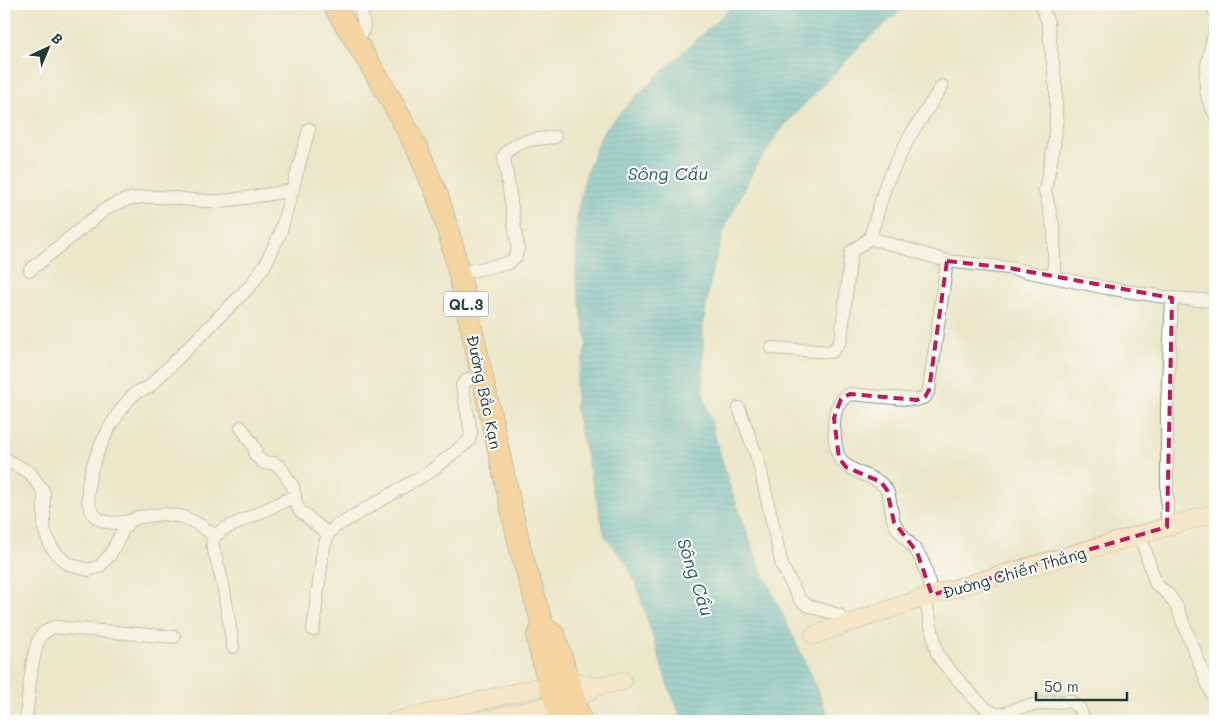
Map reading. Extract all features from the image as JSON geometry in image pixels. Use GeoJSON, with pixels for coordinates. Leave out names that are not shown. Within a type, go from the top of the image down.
{"type":"FeatureCollection","features":[{"type":"Feature","properties":{"kind":"highway","name":"Đường Bắc Kạn"},"geometry":{"type":"LineString","coordinates":[[333,4],[386,91],[418,150],[438,198],[459,274],[521,552],[543,626],[555,636],[559,682],[564,709],[581,721]]}},
{"type":"Feature","properties":{"kind":"main road","name":"Đường Chiến Thắng"},"geometry":{"type":"LineString","coordinates":[[814,635],[928,597],[1215,514]]}},
{"type":"Feature","properties":{"kind":"main road"},"geometry":{"type":"LineString","coordinates":[[395,721],[559,682],[595,687],[623,681]]}},
{"type":"Feature","properties":{"kind":"main road"},"geometry":{"type":"LineString","coordinates":[[480,721],[564,709],[595,687]]}},
{"type":"Feature","properties":{"kind":"street"},"geometry":{"type":"LineString","coordinates":[[355,42],[361,36],[364,27],[359,4]]}},
{"type":"Feature","properties":{"kind":"street"},"geometry":{"type":"LineString","coordinates":[[1041,4],[1048,23],[1056,89],[1054,146],[1045,190],[1054,231],[1054,277]]}},
{"type":"Feature","properties":{"kind":"street"},"geometry":{"type":"LineString","coordinates":[[1212,4],[1215,12]]}},
{"type":"Feature","properties":{"kind":"street"},"geometry":{"type":"LineString","coordinates":[[1215,29],[1210,79],[1205,92],[1208,103],[1215,114]]}},
{"type":"Feature","properties":{"kind":"street"},"geometry":{"type":"LineString","coordinates":[[772,348],[832,352],[841,340],[851,252],[870,238],[886,184],[908,139],[942,86]]}},
{"type":"Feature","properties":{"kind":"street"},"geometry":{"type":"LineString","coordinates":[[215,536],[183,516],[164,514],[139,517],[130,521],[106,522],[90,509],[88,492],[90,470],[106,434],[127,403],[137,392],[148,388],[251,284],[265,265],[280,234],[309,129]]}},
{"type":"Feature","properties":{"kind":"street"},"geometry":{"type":"LineString","coordinates":[[459,274],[509,263],[516,256],[518,248],[504,156],[509,149],[516,145],[555,136]]}},
{"type":"Feature","properties":{"kind":"street"},"geometry":{"type":"LineString","coordinates":[[30,270],[79,229],[119,201],[148,197],[221,201],[293,190]]}},
{"type":"Feature","properties":{"kind":"street"},"geometry":{"type":"LineString","coordinates":[[870,238],[947,261],[1009,268],[1107,288],[1172,298],[1215,301]]}},
{"type":"Feature","properties":{"kind":"street"},"geometry":{"type":"LineString","coordinates":[[947,261],[929,390],[924,397],[917,400],[850,394],[841,399],[836,407],[834,418],[839,458],[846,466],[881,482],[887,490],[894,522],[918,552],[923,564],[937,653],[977,700],[995,718],[1023,708],[1052,702],[1070,701],[1079,708],[1085,721]]}},
{"type":"Feature","properties":{"kind":"street"},"geometry":{"type":"LineString","coordinates":[[1167,527],[1167,406],[1172,298]]}},
{"type":"Feature","properties":{"kind":"street"},"geometry":{"type":"LineString","coordinates":[[313,630],[323,550],[328,534],[334,527],[429,472],[470,441],[471,432],[462,385],[467,380],[482,374]]}},
{"type":"Feature","properties":{"kind":"street"},"geometry":{"type":"LineString","coordinates":[[739,408],[760,463],[782,566],[800,600],[809,606],[839,615],[845,625]]}},
{"type":"Feature","properties":{"kind":"street"},"geometry":{"type":"LineString","coordinates":[[242,427],[255,448],[255,455],[261,462],[274,463],[281,468],[293,488],[300,511],[328,534]]}},
{"type":"Feature","properties":{"kind":"street"},"geometry":{"type":"LineString","coordinates":[[4,458],[30,473],[44,492],[44,529],[51,547],[66,563],[88,570],[100,566],[110,555],[124,528],[130,521]]}},
{"type":"Feature","properties":{"kind":"street"},"geometry":{"type":"LineString","coordinates":[[233,647],[223,584],[212,544],[215,536],[222,530],[295,496]]}},
{"type":"Feature","properties":{"kind":"street"},"geometry":{"type":"LineString","coordinates":[[1140,535],[1156,584],[1168,594],[1177,606],[1215,702]]}},
{"type":"Feature","properties":{"kind":"street"},"geometry":{"type":"LineString","coordinates":[[26,721],[28,695],[36,650],[40,637],[45,631],[54,627],[174,637]]}},
{"type":"Feature","properties":{"kind":"highlighted area"},"geometry":{"type":"Polygon","coordinates":[[[947,261],[1009,268],[1172,298],[1167,527],[932,595],[917,552],[894,522],[887,490],[881,482],[846,467],[839,458],[834,418],[841,399],[850,394],[917,400],[925,397],[929,390],[947,261]]]}},
{"type":"Feature","properties":{"kind":"water","name":"Sông Cầu"},"geometry":{"type":"Polygon","coordinates":[[[735,4],[908,4],[862,44],[782,128],[754,169],[725,228],[712,271],[703,324],[703,394],[729,484],[759,565],[811,674],[830,721],[683,721],[668,686],[635,580],[624,560],[605,536],[576,412],[576,383],[587,344],[576,279],[577,214],[586,174],[603,131],[638,94],[735,4]]]}}]}
